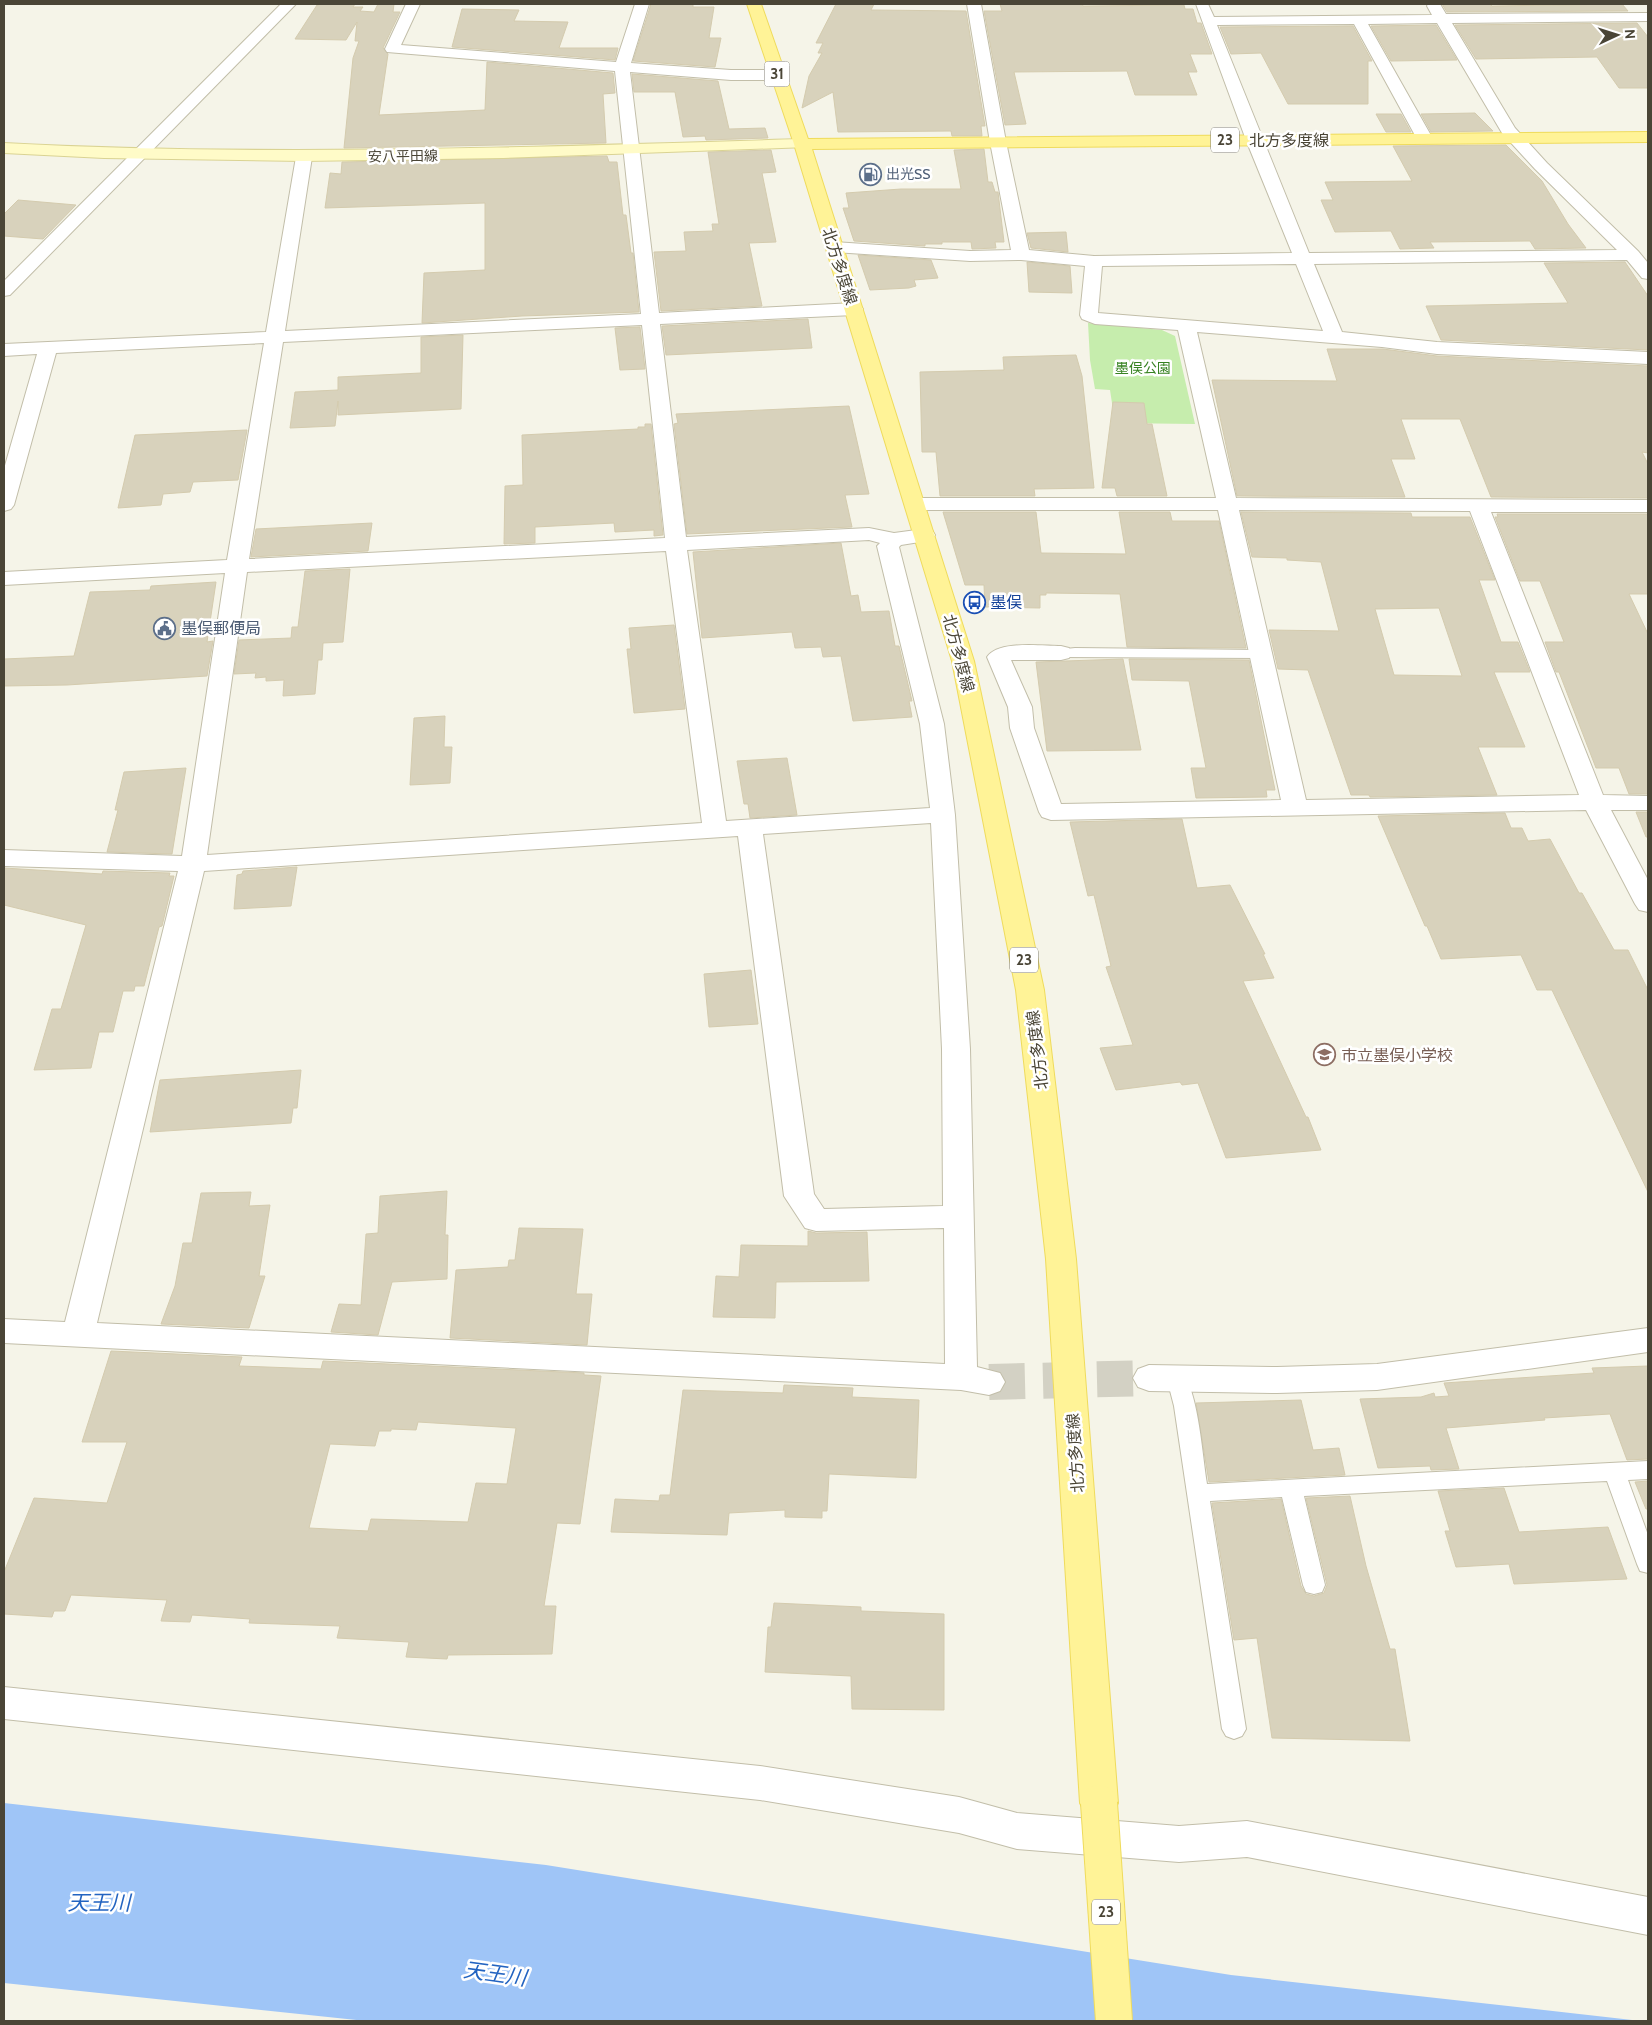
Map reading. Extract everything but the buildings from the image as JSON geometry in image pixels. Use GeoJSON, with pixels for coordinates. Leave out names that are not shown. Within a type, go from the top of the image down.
{"type":"FeatureCollection","features":[{"type":"Feature","properties":{"kind":"main road","name":"31"},"geometry":{"type":"LineString","coordinates":[[754,4],[802,144]]}},
{"type":"Feature","properties":{"kind":"main road","name":"北方多度線"},"geometry":{"type":"LineString","coordinates":[[1114,2021],[1061,1259],[1030,990],[963,661],[802,144],[1648,137]]}},
{"type":"Feature","properties":{"kind":"main road","name":"安八平田線"},"geometry":{"type":"LineString","coordinates":[[4,148],[138,156],[304,157],[631,150],[802,144]]}},
{"type":"Feature","properties":{"kind":"street"},"geometry":{"type":"LineString","coordinates":[[4,291],[289,4]]}},
{"type":"Feature","properties":{"kind":"street"},"geometry":{"type":"LineString","coordinates":[[413,4],[392,49],[731,75],[777,75]]}},
{"type":"Feature","properties":{"kind":"street"},"geometry":{"type":"LineString","coordinates":[[642,4],[622,67],[676,545],[715,830]]}},
{"type":"Feature","properties":{"kind":"street"},"geometry":{"type":"LineString","coordinates":[[974,4],[998,142],[1021,255]]}},
{"type":"Feature","properties":{"kind":"street"},"geometry":{"type":"LineString","coordinates":[[1202,4],[1254,140],[1335,338]]}},
{"type":"Feature","properties":{"kind":"street"},"geometry":{"type":"LineString","coordinates":[[1325,4],[1333,20]]}},
{"type":"Feature","properties":{"kind":"street"},"geometry":{"type":"LineString","coordinates":[[1433,4],[1475,78],[1507,128],[1541,166],[1632,255],[1648,274]]}},
{"type":"Feature","properties":{"kind":"street"},"geometry":{"type":"LineString","coordinates":[[1209,21],[1648,17]]}},
{"type":"Feature","properties":{"kind":"street"},"geometry":{"type":"LineString","coordinates":[[1358,20],[1425,139]]}},
{"type":"Feature","properties":{"kind":"street"},"geometry":{"type":"LineString","coordinates":[[78,1335],[193,864],[237,567],[304,157]]}},
{"type":"Feature","properties":{"kind":"street"},"geometry":{"type":"LineString","coordinates":[[834,247],[970,256],[1021,255],[1094,261],[1632,255]]}},
{"type":"Feature","properties":{"kind":"street"},"geometry":{"type":"LineString","coordinates":[[1094,261],[1089,315],[1107,320],[1437,348],[1648,358]]}},
{"type":"Feature","properties":{"kind":"street"},"geometry":{"type":"LineString","coordinates":[[4,350],[854,309]]}},
{"type":"Feature","properties":{"kind":"street"},"geometry":{"type":"LineString","coordinates":[[1186,326],[1262,654],[1295,807]]}},
{"type":"Feature","properties":{"kind":"street"},"geometry":{"type":"LineString","coordinates":[[4,505],[48,348]]}},
{"type":"Feature","properties":{"kind":"street"},"geometry":{"type":"LineString","coordinates":[[915,504],[1648,506]]}},
{"type":"Feature","properties":{"kind":"street"},"geometry":{"type":"LineString","coordinates":[[1478,506],[1594,802],[1648,904]]}},
{"type":"Feature","properties":{"kind":"street"},"geometry":{"type":"LineString","coordinates":[[4,578],[869,534],[894,539],[924,536]]}},
{"type":"Feature","properties":{"kind":"street"},"geometry":{"type":"LineString","coordinates":[[4,1331],[975,1379],[960,1217],[953,982],[943,815],[932,724],[888,546],[894,539]]}},
{"type":"Feature","properties":{"kind":"street"},"geometry":{"type":"LineString","coordinates":[[1061,653],[1008,653],[998,656],[1020,707],[1022,728],[1051,812],[1594,802],[1648,803]]}},
{"type":"Feature","properties":{"kind":"street"},"geometry":{"type":"LineString","coordinates":[[4,858],[193,864],[943,815]]}},
{"type":"Feature","properties":{"kind":"street"},"geometry":{"type":"LineString","coordinates":[[750,828],[799,1196],[816,1220],[960,1217]]}},
{"type":"Feature","properties":{"kind":"street"},"geometry":{"type":"LineString","coordinates":[[1163,1378],[1277,1380],[1377,1377],[1648,1340]]}},
{"type":"Feature","properties":{"kind":"street"},"geometry":{"type":"LineString","coordinates":[[4,1703],[760,1784],[960,1815],[1017,1831],[1179,1844],[1247,1839],[1648,1916]]}},
{"type":"Feature","properties":{"kind":"lane"},"geometry":{"type":"LineString","coordinates":[[1061,653],[1262,654]]}},
{"type":"Feature","properties":{"kind":"lane"},"geometry":{"type":"LineString","coordinates":[[1163,1378],[1184,1406],[1234,1729]]}},
{"type":"Feature","properties":{"kind":"lane"},"geometry":{"type":"LineString","coordinates":[[1198,1493],[1648,1470]]}},
{"type":"Feature","properties":{"kind":"lane"},"geometry":{"type":"LineString","coordinates":[[1614,1472],[1648,1564]]}},
{"type":"Feature","properties":{"kind":"lane"},"geometry":{"type":"LineString","coordinates":[[1291,1488],[1314,1585]]}},
{"type":"Feature","properties":{"kind":"green space","name":"墨俣公園"},"geometry":{"type":"Polygon","coordinates":[[[1088,323],[1162,330],[1175,336],[1195,424],[1115,423],[1110,390],[1095,389],[1090,360],[1088,323]]]}},
{"type":"Feature","properties":{"kind":"water","name":"天王川"},"geometry":{"type":"Polygon","coordinates":[[[4,1803],[546,1865],[1231,1975],[1641,2021],[366,2021],[4,1983],[4,1803]]]}},
{"type":"Feature","properties":{"kind":"tunnel"},"geometry":{"type":"LineString","coordinates":[[989,1382],[1149,1378]]}},
{"type":"Feature","properties":{"kind":"place","name":"出光SS"},"geometry":{"type":"Point","coordinates":[870,174]}},
{"type":"Feature","properties":{"kind":"place","name":"墨俣"},"geometry":{"type":"Point","coordinates":[974,602]}},
{"type":"Feature","properties":{"kind":"place","name":"墨俣郵便局"},"geometry":{"type":"Point","coordinates":[165,628]}},
{"type":"Feature","properties":{"kind":"place","name":"市立墨俣小学校"},"geometry":{"type":"Point","coordinates":[1325,1055]}}]}
